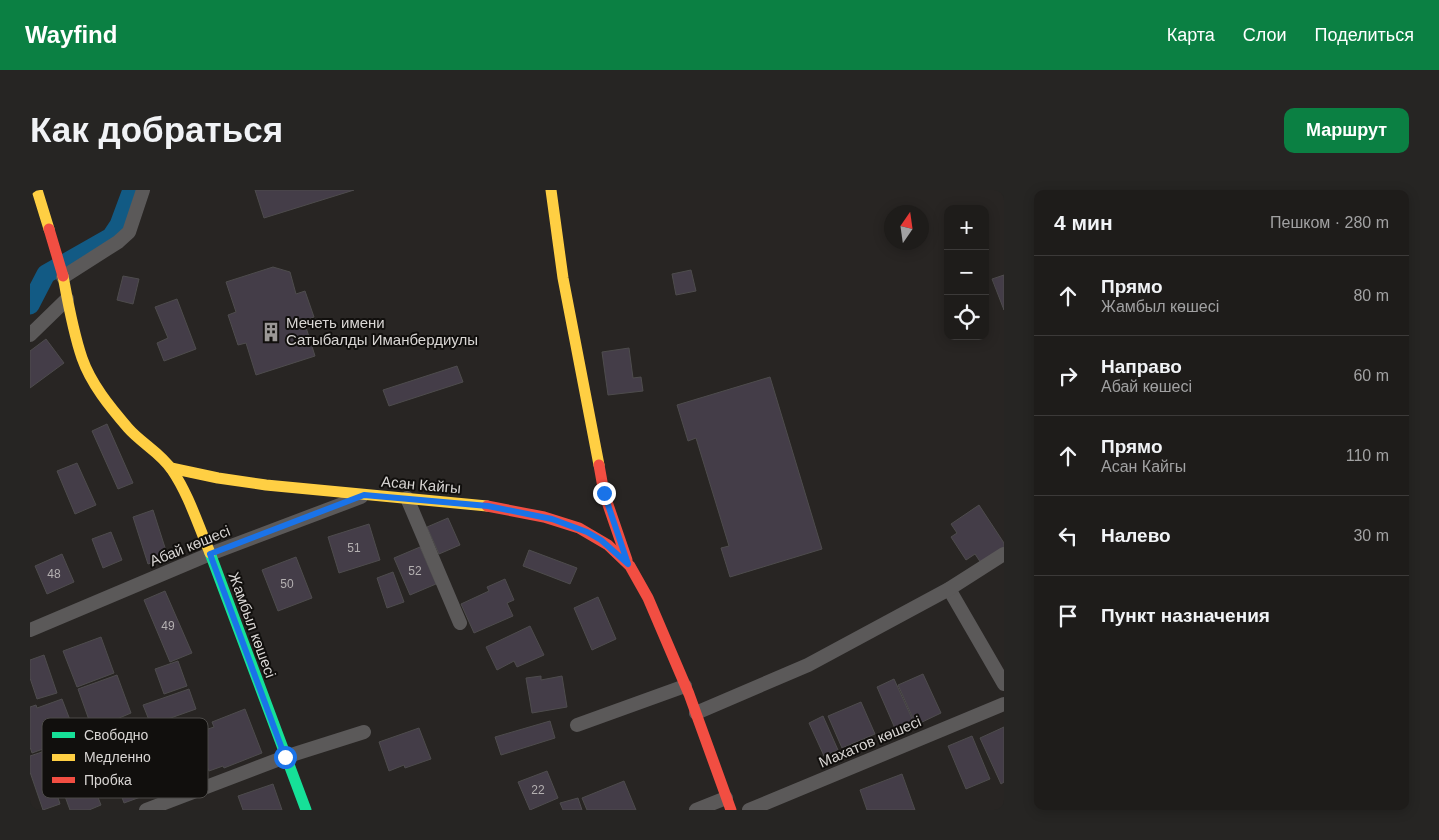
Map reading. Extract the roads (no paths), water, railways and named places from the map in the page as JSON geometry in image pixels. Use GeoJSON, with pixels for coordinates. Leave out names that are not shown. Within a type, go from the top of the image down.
{"type":"FeatureCollection","features":[{"type":"Feature","properties":{"kind":"main road","name":"Жамбыл көшесі"},"geometry":{"type":"LineString","coordinates":[[37,190],[63,276],[67,300],[82,358],[102,395],[129,429],[171,468],[183,488],[210,554],[306,810]]}},
{"type":"Feature","properties":{"kind":"main road"},"geometry":{"type":"LineString","coordinates":[[551,190],[563,278],[604,493],[628,564]]}},
{"type":"Feature","properties":{"kind":"main road","name":"Асан Кайгы"},"geometry":{"type":"LineString","coordinates":[[171,468],[238,482],[488,506],[552,519],[587,532],[601,540],[628,564],[642,585],[696,713],[728,804]]}},
{"type":"Feature","properties":{"kind":"street"},"geometry":{"type":"LineString","coordinates":[[63,276],[118,242],[129,232],[143,190]]}},
{"type":"Feature","properties":{"kind":"street"},"geometry":{"type":"LineString","coordinates":[[30,335],[67,300]]}},
{"type":"Feature","properties":{"kind":"street","name":"Абай көшесі"},"geometry":{"type":"LineString","coordinates":[[30,630],[210,554],[364,495]]}},
{"type":"Feature","properties":{"kind":"street"},"geometry":{"type":"LineString","coordinates":[[407,498],[460,623]]}},
{"type":"Feature","properties":{"kind":"street"},"geometry":{"type":"LineString","coordinates":[[696,713],[808,665],[949,589],[1004,554]]}},
{"type":"Feature","properties":{"kind":"street"},"geometry":{"type":"LineString","coordinates":[[949,589],[1004,684]]}},
{"type":"Feature","properties":{"kind":"street"},"geometry":{"type":"LineString","coordinates":[[577,725],[685,686]]}},
{"type":"Feature","properties":{"kind":"street","name":"Махатов көшесі"},"geometry":{"type":"LineString","coordinates":[[749,810],[1004,704]]}},
{"type":"Feature","properties":{"kind":"street"},"geometry":{"type":"LineString","coordinates":[[208,786],[285,757],[364,732]]}},
{"type":"Feature","properties":{"kind":"street"},"geometry":{"type":"LineString","coordinates":[[146,810],[177,798]]}},
{"type":"Feature","properties":{"kind":"street"},"geometry":{"type":"LineString","coordinates":[[696,810],[728,804]]}},
{"type":"Feature","properties":{"kind":"waterway"},"geometry":{"type":"LineString","coordinates":[[30,305],[46,274],[111,237],[119,225],[132,190]]}},
{"type":"Feature","properties":{"kind":"place","name":"Мечеть имени Сатыбалды Иманбердиулы"},"geometry":{"type":"Point","coordinates":[271,332]}}]}
